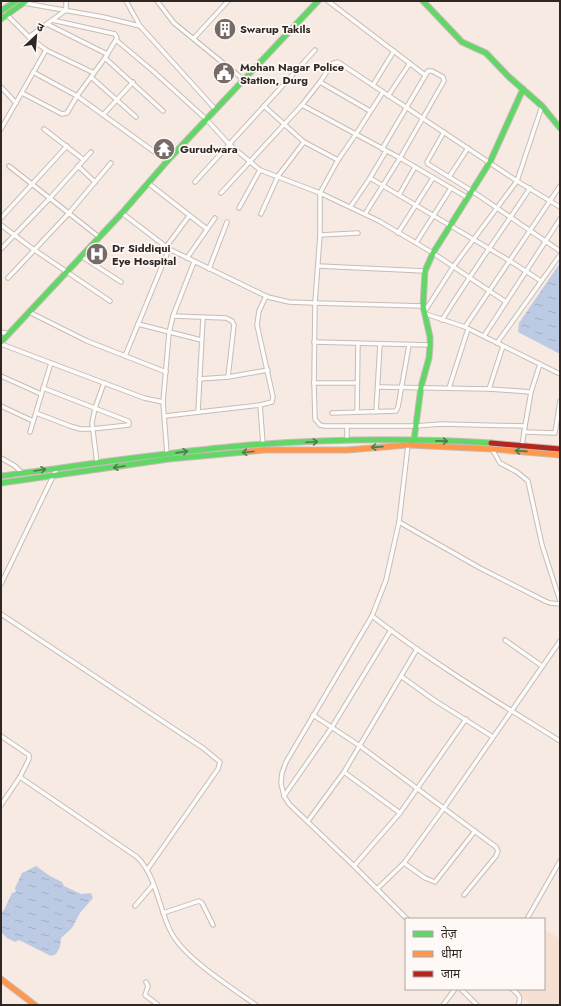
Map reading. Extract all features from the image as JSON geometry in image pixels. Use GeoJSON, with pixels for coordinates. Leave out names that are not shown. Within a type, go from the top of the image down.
{"type":"FeatureCollection","features":[{"type":"Feature","properties":{"kind":"main road"},"geometry":{"type":"LineString","coordinates":[[2,11],[16,1]]}},
{"type":"Feature","properties":{"kind":"main road"},"geometry":{"type":"LineString","coordinates":[[1,343],[122,213],[161,167],[318,1]]}},
{"type":"Feature","properties":{"kind":"main road"},"geometry":{"type":"LineString","coordinates":[[423,1],[462,42],[486,53],[509,77],[542,106],[560,128]]}},
{"type":"Feature","properties":{"kind":"main road"},"geometry":{"type":"LineString","coordinates":[[1,19],[25,2]]}},
{"type":"Feature","properties":{"kind":"main road"},"geometry":{"type":"LineString","coordinates":[[408,445],[414,440],[421,387],[430,344],[425,310],[425,271],[433,253],[490,162],[523,89]]}},
{"type":"Feature","properties":{"kind":"main road"},"geometry":{"type":"LineString","coordinates":[[1,476],[57,467],[207,449],[263,444],[414,440],[522,445],[560,449]]}},
{"type":"Feature","properties":{"kind":"main road"},"geometry":{"type":"LineString","coordinates":[[1,483],[54,477],[169,459],[257,451],[347,450],[408,445],[492,449],[560,455]]}},
{"type":"Feature","properties":{"kind":"main road"},"geometry":{"type":"LineString","coordinates":[[1,979],[35,1005]]}},
{"type":"Feature","properties":{"kind":"street"},"geometry":{"type":"LineString","coordinates":[[66,1],[66,10]]}},
{"type":"Feature","properties":{"kind":"street"},"geometry":{"type":"LineString","coordinates":[[126,1],[140,26],[216,110]]}},
{"type":"Feature","properties":{"kind":"street"},"geometry":{"type":"LineString","coordinates":[[157,1],[174,23],[244,80]]}},
{"type":"Feature","properties":{"kind":"street"},"geometry":{"type":"LineString","coordinates":[[194,38],[228,1]]}},
{"type":"Feature","properties":{"kind":"street"},"geometry":{"type":"LineString","coordinates":[[328,1],[426,75]]}},
{"type":"Feature","properties":{"kind":"street"},"geometry":{"type":"LineString","coordinates":[[25,2],[103,17],[140,26]]}},
{"type":"Feature","properties":{"kind":"street"},"geometry":{"type":"LineString","coordinates":[[28,37],[66,10]]}},
{"type":"Feature","properties":{"kind":"street"},"geometry":{"type":"LineString","coordinates":[[2,11],[28,37],[46,50],[92,75],[136,117]]}},
{"type":"Feature","properties":{"kind":"street"},"geometry":{"type":"LineString","coordinates":[[22,93],[64,114],[69,111],[77,96],[117,38],[115,34],[52,20]]}},
{"type":"Feature","properties":{"kind":"street"},"geometry":{"type":"LineString","coordinates":[[47,24],[106,56],[163,111]]}},
{"type":"Feature","properties":{"kind":"street"},"geometry":{"type":"LineString","coordinates":[[116,40],[153,71],[207,120],[229,144],[260,170],[351,206],[433,253],[506,302]]}},
{"type":"Feature","properties":{"kind":"street"},"geometry":{"type":"LineString","coordinates":[[1,129],[46,50]]}},
{"type":"Feature","properties":{"kind":"street"},"geometry":{"type":"LineString","coordinates":[[195,182],[315,50]]}},
{"type":"Feature","properties":{"kind":"street"},"geometry":{"type":"LineString","coordinates":[[373,85],[394,51]]}},
{"type":"Feature","properties":{"kind":"street"},"geometry":{"type":"LineString","coordinates":[[221,193],[302,105],[332,64],[338,62],[517,181],[560,207]]}},
{"type":"Feature","properties":{"kind":"street"},"geometry":{"type":"LineString","coordinates":[[388,96],[410,63]]}},
{"type":"Feature","properties":{"kind":"street"},"geometry":{"type":"LineString","coordinates":[[351,206],[370,178],[406,107],[428,71],[432,71],[444,79],[400,158],[365,214]]}},
{"type":"Feature","properties":{"kind":"street"},"geometry":{"type":"LineString","coordinates":[[34,72],[77,96],[167,161]]}},
{"type":"Feature","properties":{"kind":"street"},"geometry":{"type":"LineString","coordinates":[[103,115],[133,82]]}},
{"type":"Feature","properties":{"kind":"street"},"geometry":{"type":"LineString","coordinates":[[320,82],[370,111]]}},
{"type":"Feature","properties":{"kind":"street"},"geometry":{"type":"LineString","coordinates":[[1,88],[16,103]]}},
{"type":"Feature","properties":{"kind":"street"},"geometry":{"type":"LineString","coordinates":[[383,92],[338,160],[320,193],[320,235],[314,303],[315,419],[324,426],[347,427],[416,426],[441,424],[525,426]]}},
{"type":"Feature","properties":{"kind":"street"},"geometry":{"type":"LineString","coordinates":[[302,105],[400,158],[468,198]]}},
{"type":"Feature","properties":{"kind":"street"},"geometry":{"type":"LineString","coordinates":[[264,106],[304,142],[338,160]]}},
{"type":"Feature","properties":{"kind":"street"},"geometry":{"type":"LineString","coordinates":[[425,310],[453,267],[517,181],[542,106]]}},
{"type":"Feature","properties":{"kind":"street"},"geometry":{"type":"LineString","coordinates":[[44,129],[84,160]]}},
{"type":"Feature","properties":{"kind":"street"},"geometry":{"type":"LineString","coordinates":[[444,132],[427,163],[472,191],[560,251]]}},
{"type":"Feature","properties":{"kind":"street"},"geometry":{"type":"LineString","coordinates":[[261,214],[278,176],[304,142]]}},
{"type":"Feature","properties":{"kind":"street"},"geometry":{"type":"LineString","coordinates":[[1,218],[67,146]]}},
{"type":"Feature","properties":{"kind":"street"},"geometry":{"type":"LineString","coordinates":[[449,177],[468,148]]}},
{"type":"Feature","properties":{"kind":"street"},"geometry":{"type":"LineString","coordinates":[[1,249],[50,198],[91,152]]}},
{"type":"Feature","properties":{"kind":"street"},"geometry":{"type":"LineString","coordinates":[[8,278],[69,213],[111,163]]}},
{"type":"Feature","properties":{"kind":"street"},"geometry":{"type":"LineString","coordinates":[[9,166],[99,237]]}},
{"type":"Feature","properties":{"kind":"street"},"geometry":{"type":"LineString","coordinates":[[78,166],[95,182]]}},
{"type":"Feature","properties":{"kind":"street"},"geometry":{"type":"LineString","coordinates":[[399,195],[415,167]]}},
{"type":"Feature","properties":{"kind":"street"},"geometry":{"type":"LineString","coordinates":[[239,208],[260,170]]}},
{"type":"Feature","properties":{"kind":"street"},"geometry":{"type":"LineString","coordinates":[[370,178],[541,281]]}},
{"type":"Feature","properties":{"kind":"street"},"geometry":{"type":"LineString","coordinates":[[398,233],[433,178]]}},
{"type":"Feature","properties":{"kind":"street"},"geometry":{"type":"LineString","coordinates":[[148,183],[207,229]]}},
{"type":"Feature","properties":{"kind":"street"},"geometry":{"type":"LineString","coordinates":[[449,388],[467,328],[489,291],[560,186]]}},
{"type":"Feature","properties":{"kind":"street"},"geometry":{"type":"LineString","coordinates":[[416,243],[451,188]]}},
{"type":"Feature","properties":{"kind":"street"},"geometry":{"type":"LineString","coordinates":[[442,320],[530,188]]}},
{"type":"Feature","properties":{"kind":"street"},"geometry":{"type":"LineString","coordinates":[[122,213],[167,248],[267,297],[289,302],[425,310],[442,320],[467,328],[484,336],[560,374]]}},
{"type":"Feature","properties":{"kind":"street"},"geometry":{"type":"LineString","coordinates":[[125,356],[167,248],[189,216]]}},
{"type":"Feature","properties":{"kind":"street"},"geometry":{"type":"LineString","coordinates":[[186,258],[215,218]]}},
{"type":"Feature","properties":{"kind":"street"},"geometry":{"type":"LineString","coordinates":[[484,336],[560,219]]}},
{"type":"Feature","properties":{"kind":"street"},"geometry":{"type":"LineString","coordinates":[[209,269],[227,222]]}},
{"type":"Feature","properties":{"kind":"street"},"geometry":{"type":"LineString","coordinates":[[1,225],[33,250],[110,301]]}},
{"type":"Feature","properties":{"kind":"street"},"geometry":{"type":"LineString","coordinates":[[320,235],[358,233]]}},
{"type":"Feature","properties":{"kind":"street"},"geometry":{"type":"LineString","coordinates":[[496,343],[560,255]]}},
{"type":"Feature","properties":{"kind":"street"},"geometry":{"type":"LineString","coordinates":[[81,256],[121,282]]}},
{"type":"Feature","properties":{"kind":"street"},"geometry":{"type":"LineString","coordinates":[[167,454],[164,402],[169,333],[173,316],[194,262]]}},
{"type":"Feature","properties":{"kind":"street"},"geometry":{"type":"LineString","coordinates":[[318,266],[425,271]]}},
{"type":"Feature","properties":{"kind":"street"},"geometry":{"type":"LineString","coordinates":[[164,416],[270,403],[273,399],[257,324],[259,311],[267,297]]}},
{"type":"Feature","properties":{"kind":"street"},"geometry":{"type":"LineString","coordinates":[[29,312],[87,341],[166,372]]}},
{"type":"Feature","properties":{"kind":"street"},"geometry":{"type":"LineString","coordinates":[[173,316],[230,319],[233,323],[228,377]]}},
{"type":"Feature","properties":{"kind":"street"},"geometry":{"type":"LineString","coordinates":[[198,412],[203,318]]}},
{"type":"Feature","properties":{"kind":"street"},"geometry":{"type":"LineString","coordinates":[[138,324],[201,340]]}},
{"type":"Feature","properties":{"kind":"street"},"geometry":{"type":"LineString","coordinates":[[1,332],[9,334]]}},
{"type":"Feature","properties":{"kind":"street"},"geometry":{"type":"LineString","coordinates":[[314,342],[410,345],[430,344]]}},
{"type":"Feature","properties":{"kind":"street"},"geometry":{"type":"LineString","coordinates":[[1,343],[144,398],[164,402]]}},
{"type":"Feature","properties":{"kind":"street"},"geometry":{"type":"LineString","coordinates":[[357,412],[358,343]]}},
{"type":"Feature","properties":{"kind":"street"},"geometry":{"type":"LineString","coordinates":[[376,412],[380,344]]}},
{"type":"Feature","properties":{"kind":"street"},"geometry":{"type":"LineString","coordinates":[[332,413],[396,411],[410,345]]}},
{"type":"Feature","properties":{"kind":"street"},"geometry":{"type":"LineString","coordinates":[[489,389],[504,346]]}},
{"type":"Feature","properties":{"kind":"street"},"geometry":{"type":"LineString","coordinates":[[30,432],[51,363]]}},
{"type":"Feature","properties":{"kind":"street"},"geometry":{"type":"LineString","coordinates":[[522,445],[532,392],[540,364]]}},
{"type":"Feature","properties":{"kind":"street"},"geometry":{"type":"LineString","coordinates":[[199,379],[228,377],[268,370]]}},
{"type":"Feature","properties":{"kind":"street"},"geometry":{"type":"LineString","coordinates":[[1,376],[42,394]]}},
{"type":"Feature","properties":{"kind":"street"},"geometry":{"type":"LineString","coordinates":[[97,463],[92,423],[95,408],[104,383]]}},
{"type":"Feature","properties":{"kind":"street"},"geometry":{"type":"LineString","coordinates":[[314,383],[357,383]]}},
{"type":"Feature","properties":{"kind":"street"},"geometry":{"type":"LineString","coordinates":[[378,386],[489,389],[532,392]]}},
{"type":"Feature","properties":{"kind":"street"},"geometry":{"type":"LineString","coordinates":[[36,413],[80,429],[128,425],[129,423],[128,421],[43,388]]}},
{"type":"Feature","properties":{"kind":"street"},"geometry":{"type":"LineString","coordinates":[[524,432],[555,433],[560,401]]}},
{"type":"Feature","properties":{"kind":"street"},"geometry":{"type":"LineString","coordinates":[[260,405],[263,444]]}},
{"type":"Feature","properties":{"kind":"street"},"geometry":{"type":"LineString","coordinates":[[1,406],[33,421]]}},
{"type":"Feature","properties":{"kind":"street"},"geometry":{"type":"LineString","coordinates":[[347,427],[347,441]]}},
{"type":"Feature","properties":{"kind":"street"},"geometry":{"type":"LineString","coordinates":[[406,918],[289,804],[284,796],[281,783],[282,773],[293,748],[372,616],[386,580],[399,522],[408,445]]}},
{"type":"Feature","properties":{"kind":"street"},"geometry":{"type":"LineString","coordinates":[[399,522],[480,568],[545,601],[550,603],[560,603],[542,545],[528,481],[517,472],[500,463],[492,449]]}},
{"type":"Feature","properties":{"kind":"street"},"geometry":{"type":"LineString","coordinates":[[1,458],[16,466],[22,473]]}},
{"type":"Feature","properties":{"kind":"street"},"geometry":{"type":"LineString","coordinates":[[1,584],[54,477],[57,467]]}},
{"type":"Feature","properties":{"kind":"street"},"geometry":{"type":"LineString","coordinates":[[1,614],[203,748],[220,762],[218,769],[147,870]]}},
{"type":"Feature","properties":{"kind":"street"},"geometry":{"type":"LineString","coordinates":[[372,616],[417,649],[510,711],[560,741]]}},
{"type":"Feature","properties":{"kind":"street"},"geometry":{"type":"LineString","coordinates":[[284,796],[332,727],[391,630]]}},
{"type":"Feature","properties":{"kind":"street"},"geometry":{"type":"LineString","coordinates":[[505,640],[542,666]]}},
{"type":"Feature","properties":{"kind":"street"},"geometry":{"type":"LineString","coordinates":[[377,889],[404,862],[444,808],[560,641]]}},
{"type":"Feature","properties":{"kind":"street"},"geometry":{"type":"LineString","coordinates":[[308,821],[344,772],[402,677],[417,649]]}},
{"type":"Feature","properties":{"kind":"street"},"geometry":{"type":"LineString","coordinates":[[402,677],[434,700],[493,736]]}},
{"type":"Feature","properties":{"kind":"street"},"geometry":{"type":"LineString","coordinates":[[313,715],[360,746],[496,847],[497,854],[464,895]]}},
{"type":"Feature","properties":{"kind":"street"},"geometry":{"type":"LineString","coordinates":[[354,866],[400,813],[466,719]]}},
{"type":"Feature","properties":{"kind":"street"},"geometry":{"type":"LineString","coordinates":[[1,736],[29,755],[29,759],[20,777],[1,805]]}},
{"type":"Feature","properties":{"kind":"street"},"geometry":{"type":"LineString","coordinates":[[344,772],[400,813]]}},
{"type":"Feature","properties":{"kind":"street"},"geometry":{"type":"LineString","coordinates":[[20,777],[137,858],[147,870],[172,935],[198,962],[256,1005]]}},
{"type":"Feature","properties":{"kind":"street"},"geometry":{"type":"LineString","coordinates":[[404,862],[425,878],[435,882],[475,831]]}},
{"type":"Feature","properties":{"kind":"street"},"geometry":{"type":"LineString","coordinates":[[528,918],[560,861]]}},
{"type":"Feature","properties":{"kind":"street"},"geometry":{"type":"LineString","coordinates":[[135,906],[153,885]]}},
{"type":"Feature","properties":{"kind":"street"},"geometry":{"type":"LineString","coordinates":[[163,914],[199,901],[202,903],[213,925]]}},
{"type":"Feature","properties":{"kind":"street"},"geometry":{"type":"LineString","coordinates":[[146,982],[148,986],[145,995],[158,1005]]}},
{"type":"Feature","properties":{"kind":"street"},"geometry":{"type":"LineString","coordinates":[[443,1005],[454,990]]}},
{"type":"Feature","properties":{"kind":"street"},"geometry":{"type":"LineString","coordinates":[[462,990],[477,1005]]}},
{"type":"Feature","properties":{"kind":"street"},"geometry":{"type":"LineString","coordinates":[[513,990],[519,997],[518,1005]]}},
{"type":"Feature","properties":{"kind":"shaded area"},"geometry":{"type":"Polygon","coordinates":[[[545,930],[560,939],[560,1005],[532,1005],[512,990],[545,990],[545,930]]]}},
{"type":"Feature","properties":{"kind":"water"},"geometry":{"type":"Polygon","coordinates":[[[560,263],[560,353],[558,353],[518,332],[519,323],[560,263]]]}},
{"type":"Feature","properties":{"kind":"water"},"geometry":{"type":"Polygon","coordinates":[[[36,866],[62,882],[64,886],[81,894],[91,893],[93,898],[80,913],[72,928],[61,938],[60,947],[56,954],[51,956],[19,940],[15,942],[7,938],[1,932],[1,913],[12,893],[16,892],[15,888],[22,873],[36,866]]]}},
{"type":"Feature","properties":{"kind":"traffic: fast"},"geometry":{"type":"LineString","coordinates":[[1,11],[16,1]]}},
{"type":"Feature","properties":{"kind":"traffic: fast"},"geometry":{"type":"LineString","coordinates":[[1,19],[26,1]]}},
{"type":"Feature","properties":{"kind":"traffic: fast"},"geometry":{"type":"LineString","coordinates":[[1,342],[122,213],[169,159],[318,1]]}},
{"type":"Feature","properties":{"kind":"traffic: fast"},"geometry":{"type":"LineString","coordinates":[[423,1],[462,42],[486,53],[509,77],[542,106],[560,128]]}},
{"type":"Feature","properties":{"kind":"traffic: fast"},"geometry":{"type":"LineString","coordinates":[[411,443],[414,440],[421,387],[429,358],[430,337],[423,306],[425,271],[433,253],[490,162],[523,89]]}},
{"type":"Feature","properties":{"kind":"traffic: fast"},"geometry":{"type":"LineString","coordinates":[[1,476],[156,455],[250,445],[310,441],[370,440],[431,440],[491,443]]}},
{"type":"Feature","properties":{"kind":"traffic: fast"},"geometry":{"type":"LineString","coordinates":[[1,483],[169,459],[245,452]]}},
{"type":"Feature","properties":{"kind":"traffic: slow"},"geometry":{"type":"LineString","coordinates":[[245,452],[264,450],[347,450],[408,445],[492,449],[560,455]]}},
{"type":"Feature","properties":{"kind":"traffic: slow"},"geometry":{"type":"LineString","coordinates":[[1,979],[35,1005]]}},
{"type":"Feature","properties":{"kind":"traffic: jam"},"geometry":{"type":"LineString","coordinates":[[491,443],[560,449]]}},
{"type":"Feature","properties":{"kind":"place","name":"Swarup Takils"},"geometry":{"type":"Point","coordinates":[225,29]}},
{"type":"Feature","properties":{"kind":"place","name":"Mohan Nagar Police Station, Durg"},"geometry":{"type":"Point","coordinates":[224,73]}},
{"type":"Feature","properties":{"kind":"place","name":"Gurudwara"},"geometry":{"type":"Point","coordinates":[164,149]}},
{"type":"Feature","properties":{"kind":"place","name":"Dr Siddiqui Eye Hospital"},"geometry":{"type":"Point","coordinates":[97,254]}}]}
